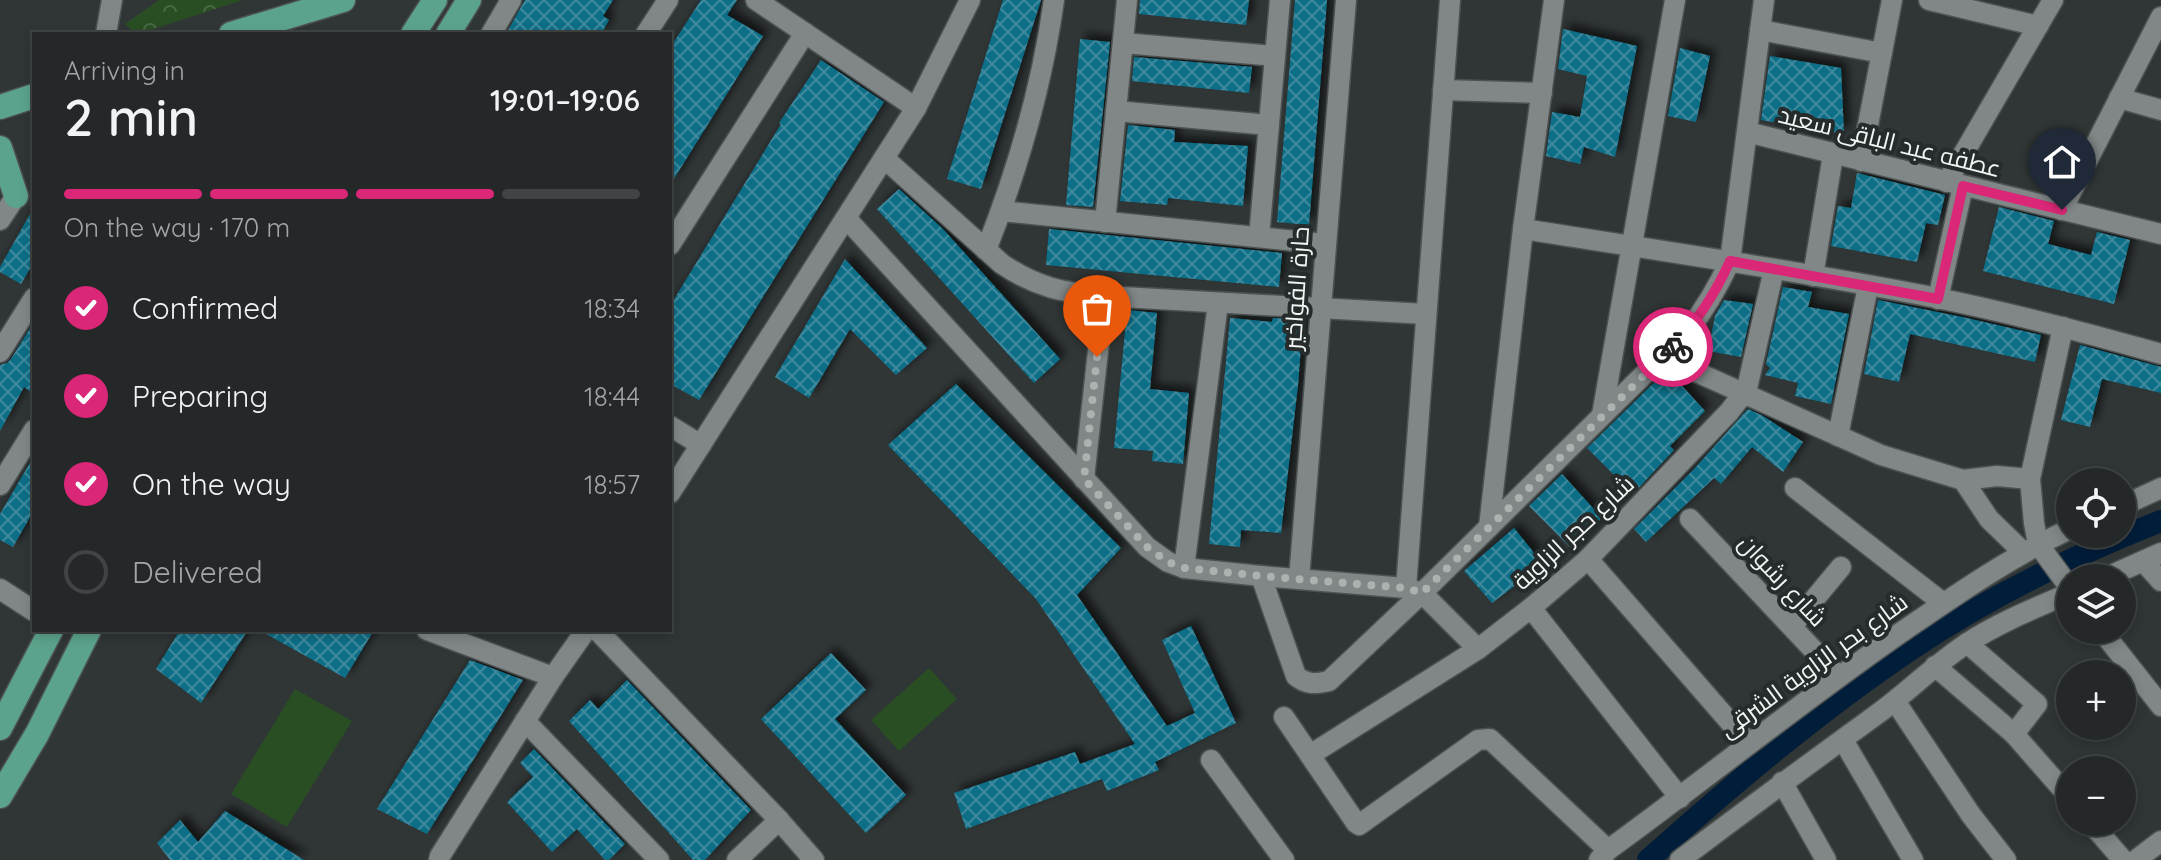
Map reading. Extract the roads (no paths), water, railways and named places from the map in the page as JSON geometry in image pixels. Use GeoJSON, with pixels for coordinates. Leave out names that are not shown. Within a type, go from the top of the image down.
{"type":"FeatureCollection","features":[{"type":"Feature","properties":{"kind":"main road"},"geometry":{"type":"LineString","coordinates":[[237,32],[343,0]]}},
{"type":"Feature","properties":{"kind":"main road"},"geometry":{"type":"LineString","coordinates":[[414,32],[435,0]]}},
{"type":"Feature","properties":{"kind":"main road"},"geometry":{"type":"LineString","coordinates":[[449,32],[469,0]]}},
{"type":"Feature","properties":{"kind":"main road"},"geometry":{"type":"LineString","coordinates":[[0,107],[32,97]]}},
{"type":"Feature","properties":{"kind":"main road"},"geometry":{"type":"LineString","coordinates":[[0,148],[17,196]]}},
{"type":"Feature","properties":{"kind":"main road"},"geometry":{"type":"LineString","coordinates":[[2,720],[50,632]]}},
{"type":"Feature","properties":{"kind":"main road"},"geometry":{"type":"LineString","coordinates":[[0,796],[37,734],[88,632]]}},
{"type":"Feature","properties":{"kind":"street"},"geometry":{"type":"LineString","coordinates":[[106,32],[112,0]]}},
{"type":"Feature","properties":{"kind":"street"},"geometry":{"type":"LineString","coordinates":[[492,32],[511,0]]}},
{"type":"Feature","properties":{"kind":"street"},"geometry":{"type":"LineString","coordinates":[[647,32],[668,0]]}},
{"type":"Feature","properties":{"kind":"street"},"geometry":{"type":"LineString","coordinates":[[756,0],[916,108]]}},
{"type":"Feature","properties":{"kind":"street"},"geometry":{"type":"LineString","coordinates":[[672,490],[916,108],[970,0]]}},
{"type":"Feature","properties":{"kind":"street"},"geometry":{"type":"LineString","coordinates":[[986,250],[1021,152],[1038,92],[1054,0]]}},
{"type":"Feature","properties":{"kind":"street"},"geometry":{"type":"LineString","coordinates":[[1105,222],[1127,0]]}},
{"type":"Feature","properties":{"kind":"street"},"geometry":{"type":"LineString","coordinates":[[1259,237],[1280,0]]}},
{"type":"Feature","properties":{"kind":"street","name":"حارة الفواخير"},"geometry":{"type":"LineString","coordinates":[[1299,579],[1346,0]]}},
{"type":"Feature","properties":{"kind":"street"},"geometry":{"type":"LineString","coordinates":[[1414,590],[1426,314],[1450,0]]}},
{"type":"Feature","properties":{"kind":"street"},"geometry":{"type":"LineString","coordinates":[[1489,527],[1523,229],[1554,0]]}},
{"type":"Feature","properties":{"kind":"street"},"geometry":{"type":"LineString","coordinates":[[1602,415],[1675,0]]}},
{"type":"Feature","properties":{"kind":"street"},"geometry":{"type":"LineString","coordinates":[[1261,576],[1296,676],[1304,682],[1316,684],[1329,681],[1414,590],[1489,527],[1663,357],[1704,310],[1719,287],[1730,261],[1764,0]]}},
{"type":"Feature","properties":{"kind":"street"},"geometry":{"type":"LineString","coordinates":[[1861,161],[1892,0]]}},
{"type":"Feature","properties":{"kind":"street"},"geometry":{"type":"LineString","coordinates":[[1929,0],[2038,26]]}},
{"type":"Feature","properties":{"kind":"street"},"geometry":{"type":"LineString","coordinates":[[1938,299],[1955,184],[2053,0]]}},
{"type":"Feature","properties":{"kind":"street"},"geometry":{"type":"LineString","coordinates":[[2062,210],[2161,17]]}},
{"type":"Feature","properties":{"kind":"street"},"geometry":{"type":"LineString","coordinates":[[1760,30],[1882,53]]}},
{"type":"Feature","properties":{"kind":"street"},"geometry":{"type":"LineString","coordinates":[[672,242],[805,33]]}},
{"type":"Feature","properties":{"kind":"street"},"geometry":{"type":"LineString","coordinates":[[1123,43],[1275,56]]}},
{"type":"Feature","properties":{"kind":"street"},"geometry":{"type":"LineString","coordinates":[[1443,90],[1542,93]]}},
{"type":"Feature","properties":{"kind":"street"},"geometry":{"type":"LineString","coordinates":[[2119,98],[2161,110]]}},
{"type":"Feature","properties":{"kind":"street"},"geometry":{"type":"LineString","coordinates":[[1116,111],[1269,125]]}},
{"type":"Feature","properties":{"kind":"street","name":"عطفه عبد الباقى سعيد"},"geometry":{"type":"LineString","coordinates":[[1747,132],[2161,234]]}},
{"type":"Feature","properties":{"kind":"street"},"geometry":{"type":"LineString","coordinates":[[1813,276],[1833,155]]}},
{"type":"Feature","properties":{"kind":"street"},"geometry":{"type":"LineString","coordinates":[[884,158],[1010,270],[1057,291],[1426,314]]}},
{"type":"Feature","properties":{"kind":"street"},"geometry":{"type":"LineString","coordinates":[[0,220],[17,196]]}},
{"type":"Feature","properties":{"kind":"street"},"geometry":{"type":"LineString","coordinates":[[1001,211],[1325,244]]}},
{"type":"Feature","properties":{"kind":"street"},"geometry":{"type":"LineString","coordinates":[[846,218],[1147,547],[1168,562],[1184,568],[1414,590],[1478,649]]}},
{"type":"Feature","properties":{"kind":"street"},"geometry":{"type":"LineString","coordinates":[[1523,229],[1730,261],[1938,299],[2063,327],[2161,354]]}},
{"type":"Feature","properties":{"kind":"street","name":"شارع حجر الزاوية"},"geometry":{"type":"LineString","coordinates":[[1310,755],[1478,649],[1531,608],[1588,559],[1729,412],[1743,394],[1751,374],[1774,269]]}},
{"type":"Feature","properties":{"kind":"street"},"geometry":{"type":"LineString","coordinates":[[1838,436],[1868,286]]}},
{"type":"Feature","properties":{"kind":"street"},"geometry":{"type":"LineString","coordinates":[[1084,479],[1104,296]]}},
{"type":"Feature","properties":{"kind":"street"},"geometry":{"type":"LineString","coordinates":[[1184,568],[1218,303]]}},
{"type":"Feature","properties":{"kind":"street"},"geometry":{"type":"LineString","coordinates":[[0,352],[32,305]]}},
{"type":"Feature","properties":{"kind":"street"},"geometry":{"type":"LineString","coordinates":[[2031,548],[2030,479],[2063,327]]}},
{"type":"Feature","properties":{"kind":"street"},"geometry":{"type":"LineString","coordinates":[[1663,357],[1881,455],[1963,480],[1997,476],[2030,479]]}},
{"type":"Feature","properties":{"kind":"street"},"geometry":{"type":"LineString","coordinates":[[672,427],[701,445]]}},
{"type":"Feature","properties":{"kind":"street"},"geometry":{"type":"LineString","coordinates":[[0,485],[32,433]]}},
{"type":"Feature","properties":{"kind":"street"},"geometry":{"type":"LineString","coordinates":[[1963,480],[1989,519],[2031,548],[2056,576]]}},
{"type":"Feature","properties":{"kind":"street"},"geometry":{"type":"LineString","coordinates":[[1795,488],[1943,603]]}},
{"type":"Feature","properties":{"kind":"street"},"geometry":{"type":"LineString","coordinates":[[2136,500],[2161,488]]}},
{"type":"Feature","properties":{"kind":"street","name":"شارع رشوان"},"geometry":{"type":"LineString","coordinates":[[1690,519],[1838,676]]}},
{"type":"Feature","properties":{"kind":"street","name":"شارع بحر الزاوية الشرقى"},"geometry":{"type":"LineString","coordinates":[[1604,855],[1838,676],[1943,603],[2056,536]]}},
{"type":"Feature","properties":{"kind":"street"},"geometry":{"type":"LineString","coordinates":[[2152,557],[2161,581]]}},
{"type":"Feature","properties":{"kind":"street"},"geometry":{"type":"LineString","coordinates":[[1588,559],[1749,744]]}},
{"type":"Feature","properties":{"kind":"street"},"geometry":{"type":"LineString","coordinates":[[1792,626],[1841,567]]}},
{"type":"Feature","properties":{"kind":"street"},"geometry":{"type":"LineString","coordinates":[[0,589],[32,610]]}},
{"type":"Feature","properties":{"kind":"street"},"geometry":{"type":"LineString","coordinates":[[1680,860],[1895,701],[1967,643],[2056,598]]}},
{"type":"Feature","properties":{"kind":"street"},"geometry":{"type":"LineString","coordinates":[[1531,608],[1680,798]]}},
{"type":"Feature","properties":{"kind":"street"},"geometry":{"type":"LineString","coordinates":[[432,632],[553,677]]}},
{"type":"Feature","properties":{"kind":"street"},"geometry":{"type":"LineString","coordinates":[[439,860],[553,677],[585,632]]}},
{"type":"Feature","properties":{"kind":"street"},"geometry":{"type":"LineString","coordinates":[[599,632],[814,860]]}},
{"type":"Feature","properties":{"kind":"street"},"geometry":{"type":"LineString","coordinates":[[1967,643],[2037,704],[2014,734]]}},
{"type":"Feature","properties":{"kind":"street"},"geometry":{"type":"LineString","coordinates":[[2112,644],[2161,706]]}},
{"type":"Feature","properties":{"kind":"street"},"geometry":{"type":"LineString","coordinates":[[1935,666],[2014,734],[2056,782]]}},
{"type":"Feature","properties":{"kind":"street"},"geometry":{"type":"LineString","coordinates":[[1895,701],[1971,815],[2006,860]]}},
{"type":"Feature","properties":{"kind":"street"},"geometry":{"type":"LineString","coordinates":[[1284,717],[1359,825],[1478,740],[1490,739],[1604,855]]}},
{"type":"Feature","properties":{"kind":"street"},"geometry":{"type":"LineString","coordinates":[[525,721],[659,860]]}},
{"type":"Feature","properties":{"kind":"street"},"geometry":{"type":"LineString","coordinates":[[1843,740],[1913,860]]}},
{"type":"Feature","properties":{"kind":"street"},"geometry":{"type":"LineString","coordinates":[[1211,760],[1284,860]]}},
{"type":"Feature","properties":{"kind":"street"},"geometry":{"type":"LineString","coordinates":[[1782,782],[1826,860]]}},
{"type":"Feature","properties":{"kind":"street"},"geometry":{"type":"LineString","coordinates":[[737,860],[779,820]]}},
{"type":"Feature","properties":{"kind":"street"},"geometry":{"type":"LineString","coordinates":[[2102,836],[2123,860]]}},
{"type":"Feature","properties":{"kind":"street"},"geometry":{"type":"LineString","coordinates":[[2136,860],[2161,841]]}},
{"type":"Feature","properties":{"kind":"waterway"},"geometry":{"type":"LineString","coordinates":[[1648,860],[1777,750],[1913,648],[1972,611],[2034,578],[2161,521]]}}]}
